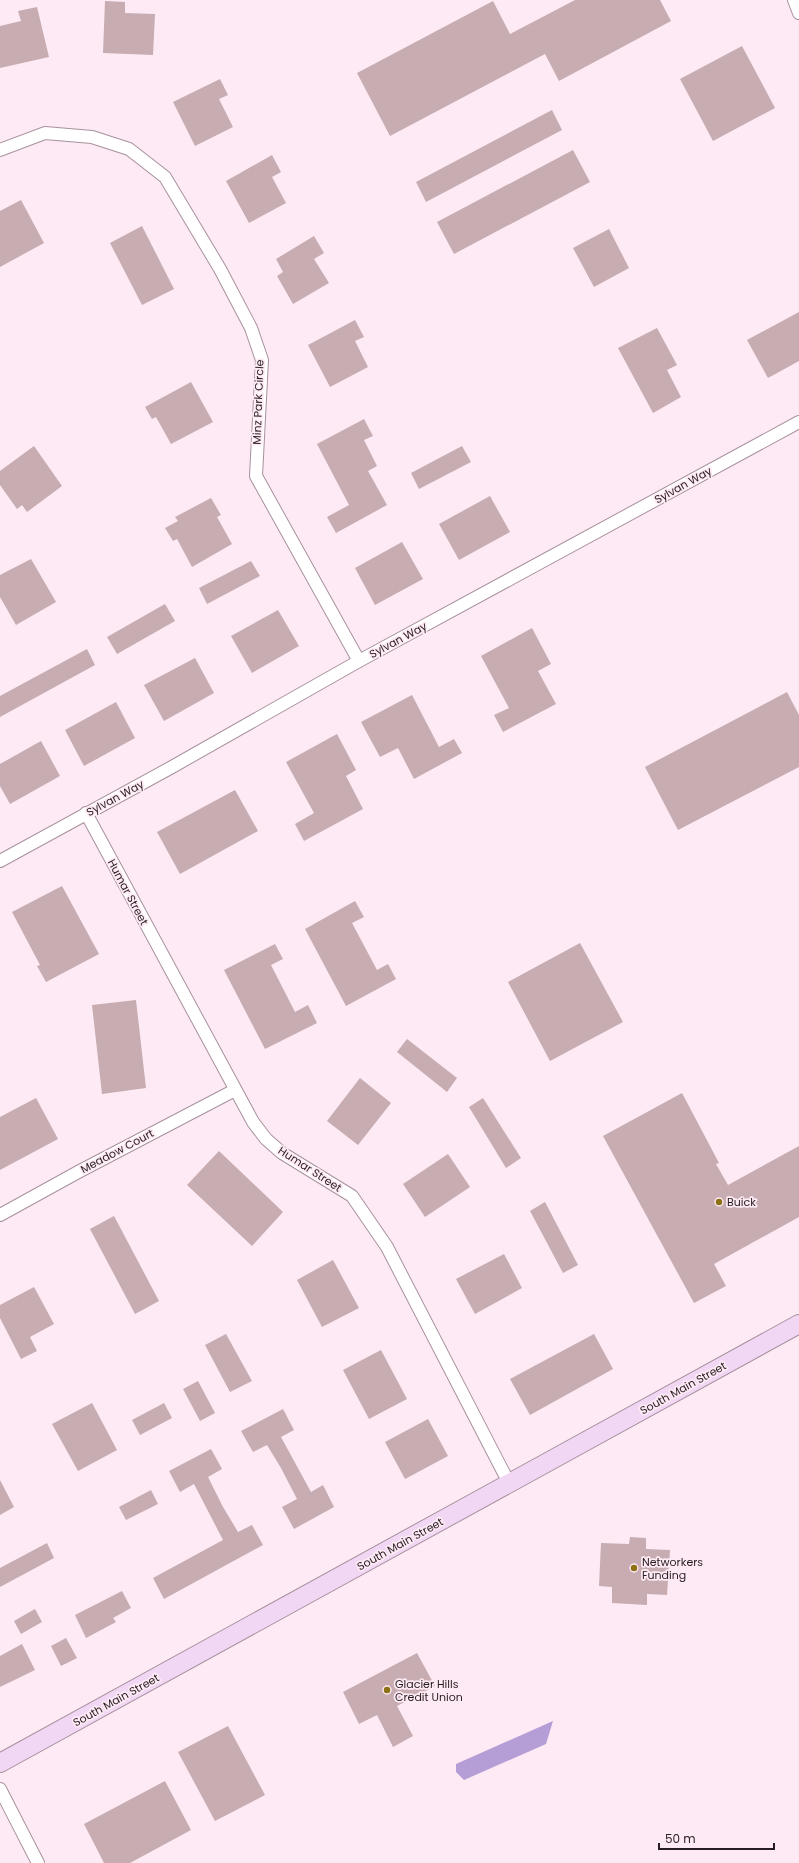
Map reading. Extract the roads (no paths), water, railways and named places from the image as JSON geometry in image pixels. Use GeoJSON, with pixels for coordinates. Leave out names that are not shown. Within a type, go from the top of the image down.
{"type":"FeatureCollection","features":[{"type":"Feature","properties":{"kind":"main road","name":"South Main Street"},"geometry":{"type":"LineString","coordinates":[[0,1763],[799,1324]]}},
{"type":"Feature","properties":{"kind":"street"},"geometry":{"type":"LineString","coordinates":[[794,0],[799,13]]}},
{"type":"Feature","properties":{"kind":"street","name":"Minz Park Circle"},"geometry":{"type":"LineString","coordinates":[[0,150],[45,133],[92,137],[129,148],[165,177],[198,230],[251,328],[262,360],[256,476],[359,661]]}},
{"type":"Feature","properties":{"kind":"street","name":"Sylvan Way"},"geometry":{"type":"LineString","coordinates":[[0,861],[172,767],[359,661],[799,422]]}},
{"type":"Feature","properties":{"kind":"street","name":"Humar Street"},"geometry":{"type":"LineString","coordinates":[[86,813],[253,1122],[266,1138],[282,1153],[352,1196],[387,1247],[509,1483]]}},
{"type":"Feature","properties":{"kind":"street","name":"Meadow Court"},"geometry":{"type":"LineString","coordinates":[[0,1215],[86,1167],[235,1090]]}},
{"type":"Feature","properties":{"kind":"street"},"geometry":{"type":"LineString","coordinates":[[0,1789],[38,1863]]}},
{"type":"Feature","properties":{"kind":"place","name":"Buick"},"geometry":{"type":"Point","coordinates":[719,1202]}},
{"type":"Feature","properties":{"kind":"place","name":"Networkers Funding"},"geometry":{"type":"Point","coordinates":[634,1568]}},
{"type":"Feature","properties":{"kind":"place","name":"Glacier Hills Credit Union"},"geometry":{"type":"Point","coordinates":[387,1690]}}]}
